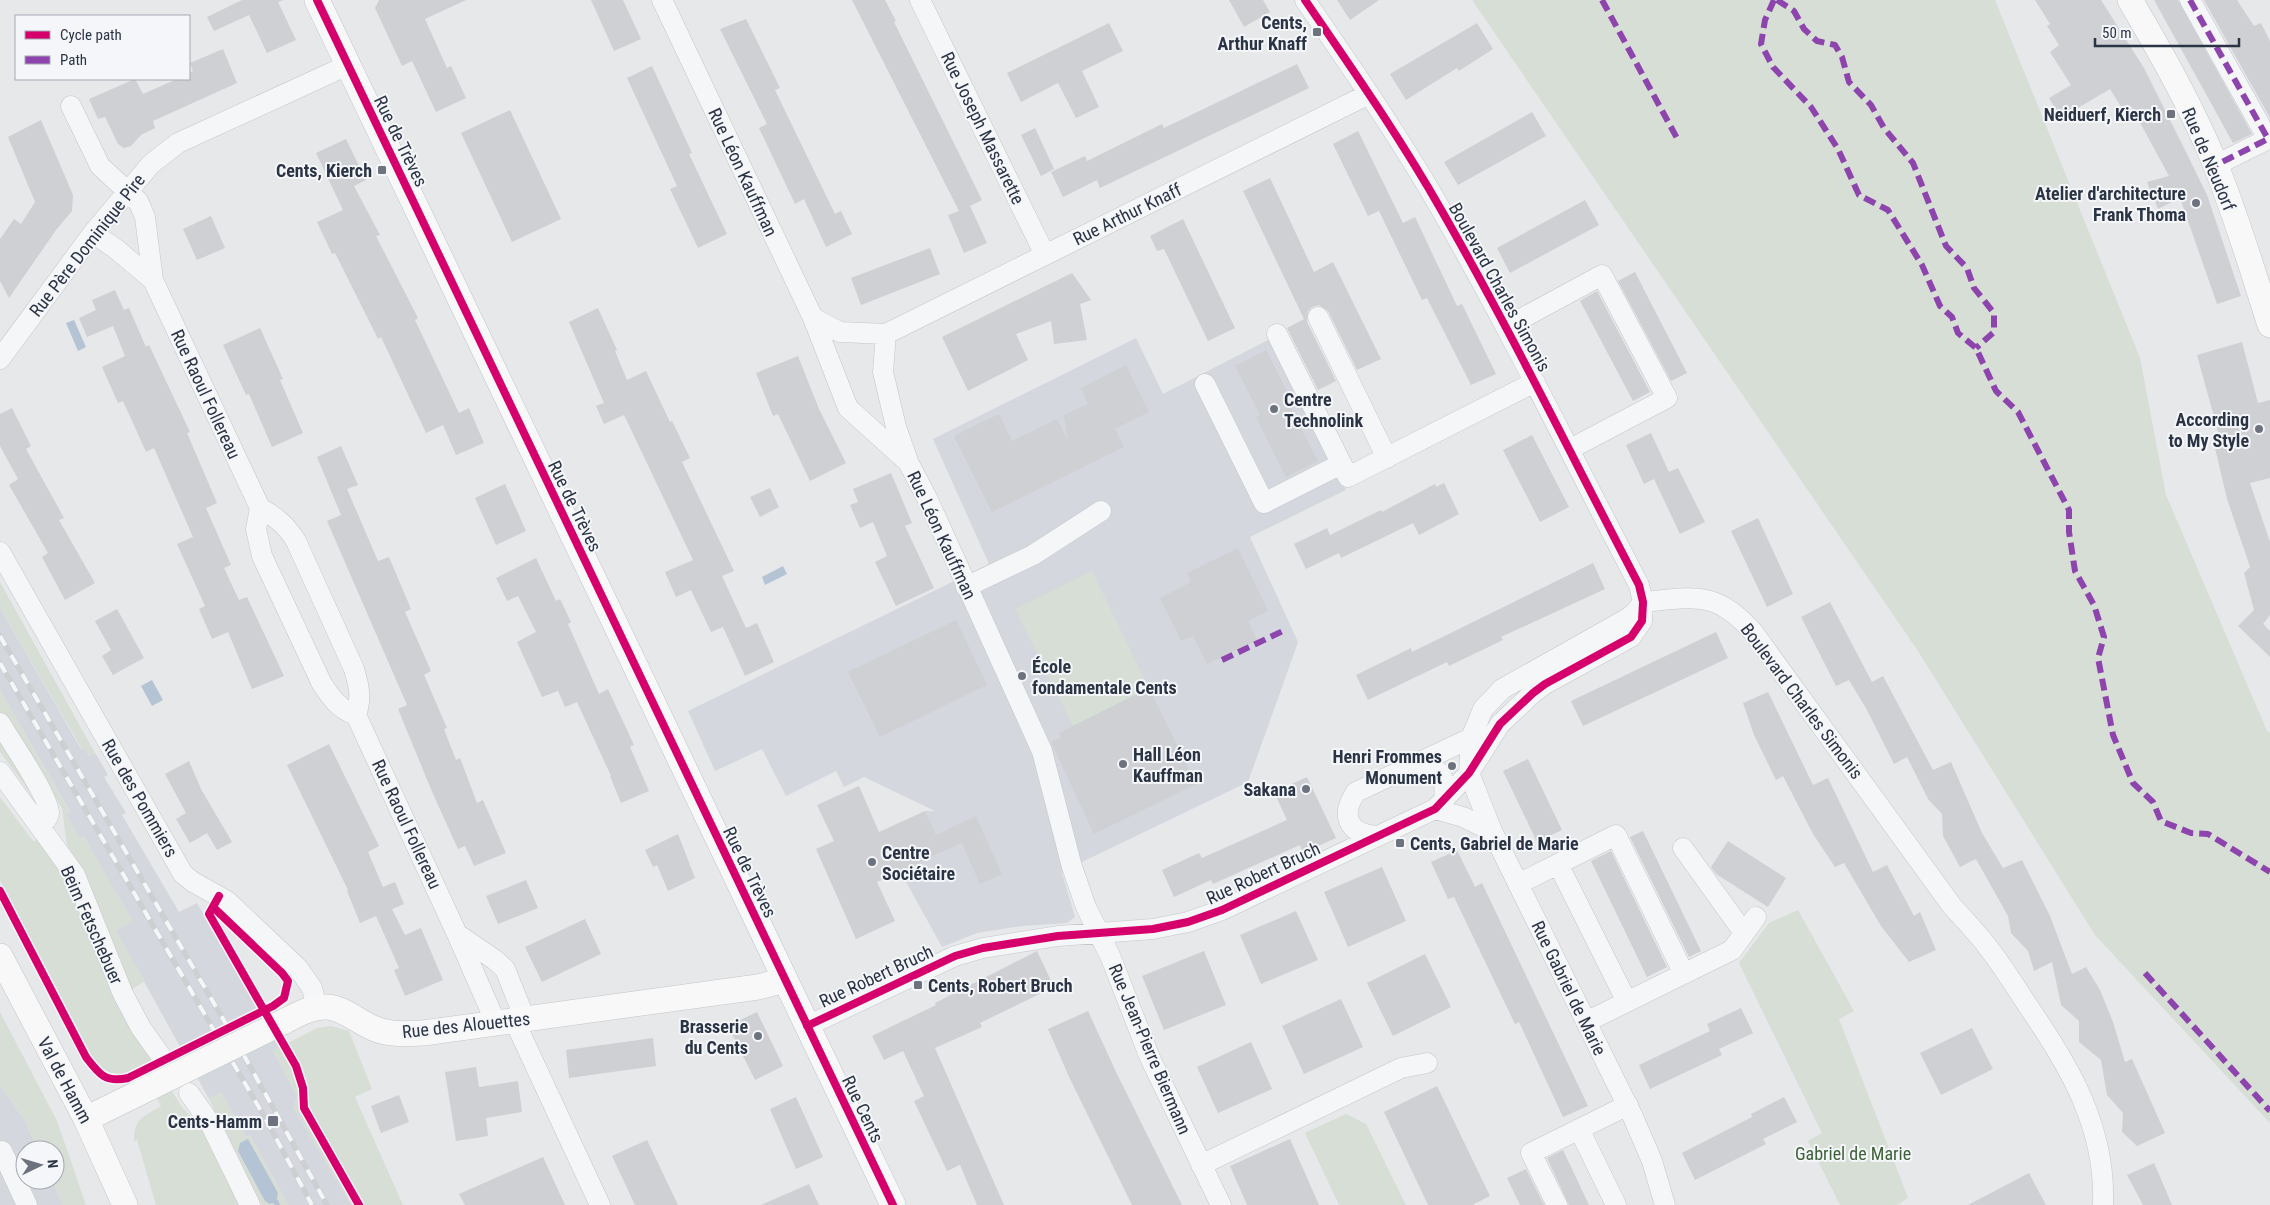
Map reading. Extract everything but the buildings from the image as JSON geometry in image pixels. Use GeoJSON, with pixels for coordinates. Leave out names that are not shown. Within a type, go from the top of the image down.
{"type":"FeatureCollection","features":[{"type":"Feature","properties":{"kind":"main road","name":"Rue de Trèves"},"geometry":{"type":"LineString","coordinates":[[317,0],[807,1026]]}},
{"type":"Feature","properties":{"kind":"main road","name":"Rue de Neudorf"},"geometry":{"type":"LineString","coordinates":[[2130,0],[2158,46],[2216,165],[2250,260],[2270,325]]}},
{"type":"Feature","properties":{"kind":"main road","name":"Val de Hamm"},"geometry":{"type":"LineString","coordinates":[[0,956],[86,1119],[125,1205]]}},
{"type":"Feature","properties":{"kind":"main road","name":"Rue des Alouettes"},"geometry":{"type":"LineString","coordinates":[[86,1119],[284,1022],[318,1008],[329,1007],[340,1010],[374,1028],[396,1034],[423,1033],[758,987],[785,980]]}},
{"type":"Feature","properties":{"kind":"main road","name":"Rue Cents"},"geometry":{"type":"LineString","coordinates":[[807,1026],[893,1205]]}},
{"type":"Feature","properties":{"kind":"street","name":"Rue Léon Kauffman"},"geometry":{"type":"LineString","coordinates":[[662,0],[813,318],[848,408],[908,462],[928,500],[1042,752],[1072,868],[1099,934]]}},
{"type":"Feature","properties":{"kind":"street","name":"Rue Joseph Massarette"},"geometry":{"type":"LineString","coordinates":[[920,0],[1046,255]]}},
{"type":"Feature","properties":{"kind":"street","name":"Boulevard Charles Simonis"},"geometry":{"type":"LineString","coordinates":[[1305,0],[1392,128],[1443,212],[1570,449],[1639,585],[1643,602],[1689,597],[1714,601],[1736,613],[1754,632],[1952,906],[1988,946],[2061,1054],[2087,1106],[2097,1142],[2104,1179],[2103,1205]]}},
{"type":"Feature","properties":{"kind":"street"},"geometry":{"type":"LineString","coordinates":[[2190,0],[2269,142],[2216,165]]}},
{"type":"Feature","properties":{"kind":"street","name":"Rue Père Dominique Pire"},"geometry":{"type":"LineString","coordinates":[[0,359],[93,233],[151,164],[178,143],[348,65]]}},
{"type":"Feature","properties":{"kind":"street","name":"Rue Arthur Knaff"},"geometry":{"type":"LineString","coordinates":[[813,318],[840,332],[886,334],[1369,94]]}},
{"type":"Feature","properties":{"kind":"street","name":"Rue Raoul Follereau"},"geometry":{"type":"LineString","coordinates":[[71,106],[100,166],[128,190],[138,202],[145,217],[153,280],[260,508]]}},
{"type":"Feature","properties":{"kind":"street","name":"Rue Raoul Follereau"},"geometry":{"type":"LineString","coordinates":[[93,233],[116,248],[153,280]]}},
{"type":"Feature","properties":{"kind":"street"},"geometry":{"type":"LineString","coordinates":[[1506,327],[1602,275],[1667,398],[1570,449]]}},
{"type":"Feature","properties":{"kind":"street"},"geometry":{"type":"LineString","coordinates":[[1318,317],[1387,458]]}},
{"type":"Feature","properties":{"kind":"street"},"geometry":{"type":"LineString","coordinates":[[886,334],[883,372],[896,427],[908,462]]}},
{"type":"Feature","properties":{"kind":"street"},"geometry":{"type":"LineString","coordinates":[[1277,334],[1345,471]]}},
{"type":"Feature","properties":{"kind":"street"},"geometry":{"type":"LineString","coordinates":[[1205,384],[1264,503],[1345,471],[1387,458],[1535,382]]}},
{"type":"Feature","properties":{"kind":"street"},"geometry":{"type":"LineString","coordinates":[[260,508],[278,518],[296,541],[354,669],[360,688],[360,702],[356,715],[344,710],[333,701],[322,684],[262,556],[256,529],[260,508]]}},
{"type":"Feature","properties":{"kind":"street"},"geometry":{"type":"LineString","coordinates":[[966,587],[1033,555],[1101,511]]}},
{"type":"Feature","properties":{"kind":"street","name":"Rue des Pommiers"},"geometry":{"type":"LineString","coordinates":[[0,552],[183,874],[193,882],[228,901],[292,961],[312,988],[318,1008]]}},
{"type":"Feature","properties":{"kind":"street"},"geometry":{"type":"LineString","coordinates":[[1469,773],[1470,738],[1483,709],[1502,689],[1623,621],[1635,613],[1643,602]]}},
{"type":"Feature","properties":{"kind":"street","name":"Rue Robert Bruch"},"geometry":{"type":"LineString","coordinates":[[807,1026],[955,956],[1013,942],[1153,929],[1188,922],[1222,910],[1376,836],[1439,804],[1469,773],[1500,724],[1533,693],[1631,637],[1642,621],[1643,602]]}},
{"type":"Feature","properties":{"kind":"street","name":"Rue Raoul Follereau"},"geometry":{"type":"LineString","coordinates":[[356,715],[457,934],[512,1021],[600,1205]]}},
{"type":"Feature","properties":{"kind":"street"},"geometry":{"type":"LineString","coordinates":[[0,723],[44,796],[49,812],[46,820],[40,825]]}},
{"type":"Feature","properties":{"kind":"street"},"geometry":{"type":"LineString","coordinates":[[1376,836],[1364,835],[1353,828],[1347,817],[1348,802],[1356,792],[1470,738]]}},
{"type":"Feature","properties":{"kind":"street"},"geometry":{"type":"LineString","coordinates":[[1412,764],[1427,764],[1439,772],[1446,785],[1439,804],[1492,831]]}},
{"type":"Feature","properties":{"kind":"street","name":"Beim Fetschebuer"},"geometry":{"type":"LineString","coordinates":[[0,772],[75,875],[123,994],[141,1028],[161,1056]]}},
{"type":"Feature","properties":{"kind":"street","name":"Rue Gabriel de Marie"},"geometry":{"type":"LineString","coordinates":[[1469,773],[1492,831],[1628,1105],[1652,1161],[1665,1205]]}},
{"type":"Feature","properties":{"kind":"street"},"geometry":{"type":"LineString","coordinates":[[1518,884],[1616,836],[1684,974]]}},
{"type":"Feature","properties":{"kind":"street"},"geometry":{"type":"LineString","coordinates":[[1586,1022],[1732,950],[1750,925],[1683,848]]}},
{"type":"Feature","properties":{"kind":"street"},"geometry":{"type":"LineString","coordinates":[[1558,864],[1626,1002]]}},
{"type":"Feature","properties":{"kind":"street","name":"Rue Raoul Follereau"},"geometry":{"type":"LineString","coordinates":[[457,934],[496,960],[505,970],[512,1021]]}},
{"type":"Feature","properties":{"kind":"street","name":"Rue Jean-Pierre Biermann"},"geometry":{"type":"LineString","coordinates":[[1099,934],[1150,1058],[1221,1205]]}},
{"type":"Feature","properties":{"kind":"street"},"geometry":{"type":"LineString","coordinates":[[1201,1164],[1401,1068],[1427,1063]]}},
{"type":"Feature","properties":{"kind":"street"},"geometry":{"type":"LineString","coordinates":[[190,1093],[210,1123],[250,1205]]}},
{"type":"Feature","properties":{"kind":"street"},"geometry":{"type":"LineString","coordinates":[[1557,1205],[1531,1152],[1628,1105]]}},
{"type":"Feature","properties":{"kind":"street"},"geometry":{"type":"LineString","coordinates":[[1579,1129],[1616,1205]]}},
{"type":"Feature","properties":{"kind":"street"},"geometry":{"type":"LineString","coordinates":[[0,1152],[27,1205]]}},
{"type":"Feature","properties":{"kind":"shaded area","name":"École fondamentale Cents"},"geometry":{"type":"Polygon","coordinates":[[[1136,338],[1163,394],[1270,339],[1346,490],[1250,537],[1298,642],[1248,782],[1062,873],[1075,917],[1067,923],[1022,926],[977,933],[942,947],[900,871],[943,852],[925,811],[935,811],[864,777],[844,787],[836,771],[786,796],[762,749],[715,771],[688,711],[989,564],[933,439],[1136,338]]]}},
{"type":"Feature","properties":{"kind":"shaded area"},"geometry":{"type":"Polygon","coordinates":[[[0,608],[81,749],[84,748],[89,756],[95,753],[97,756],[108,775],[104,777],[126,813],[122,815],[179,912],[197,903],[280,1047],[273,1051],[297,1096],[294,1108],[351,1205],[288,1205],[250,1135],[246,1137],[221,1092],[209,1099],[116,931],[132,921],[84,837],[80,839],[66,815],[70,812],[0,690],[0,608]]]}},
{"type":"Feature","properties":{"kind":"shaded area"},"geometry":{"type":"Polygon","coordinates":[[[0,1085],[24,1119],[33,1140],[15,1140],[15,1190],[56,1190],[63,1205],[0,1205],[0,1085]]]}},
{"type":"Feature","properties":{"kind":"green space"},"geometry":{"type":"Polygon","coordinates":[[[1472,0],[1995,0],[2140,358],[2166,495],[2267,731],[2270,733],[2270,1123],[2095,935],[1918,651],[1472,0]]]}},
{"type":"Feature","properties":{"kind":"green space"},"geometry":{"type":"Polygon","coordinates":[[[1092,571],[1149,688],[1073,726],[1015,609],[1092,571]]]}},
{"type":"Feature","properties":{"kind":"green space"},"geometry":{"type":"Polygon","coordinates":[[[0,582],[95,753],[89,756],[84,748],[82,749],[0,608],[0,582]]]}},
{"type":"Feature","properties":{"kind":"green space"},"geometry":{"type":"Polygon","coordinates":[[[0,690],[70,813],[66,815],[80,839],[84,837],[133,921],[116,931],[145,981],[131,990],[84,871],[67,845],[62,808],[49,787],[36,801],[0,752],[0,690]]]}},
{"type":"Feature","properties":{"kind":"green space"},"geometry":{"type":"Polygon","coordinates":[[[0,797],[33,841],[38,840],[65,880],[116,998],[152,1061],[182,1107],[229,1159],[250,1205],[156,1205],[137,1140],[134,1141],[134,1133],[141,1119],[161,1106],[140,1067],[116,1076],[100,1068],[0,880],[0,797]]]}},
{"type":"Feature","properties":{"kind":"green space","name":"Gabriel de Marie"},"geometry":{"type":"Polygon","coordinates":[[[1798,910],[1854,1011],[1839,1019],[1908,1198],[1897,1205],[1840,1205],[1808,1141],[1822,1133],[1739,963],[1769,923],[1798,910]]]}},
{"type":"Feature","properties":{"kind":"green space"},"geometry":{"type":"Polygon","coordinates":[[[0,1012],[57,1121],[64,1140],[33,1140],[24,1119],[0,1085],[0,1012]]]}},
{"type":"Feature","properties":{"kind":"green space"},"geometry":{"type":"Polygon","coordinates":[[[331,1026],[349,1031],[372,1089],[355,1097],[403,1205],[351,1205],[294,1108],[297,1096],[273,1051],[317,1028],[331,1026]]]}},
{"type":"Feature","properties":{"kind":"green space"},"geometry":{"type":"Polygon","coordinates":[[[221,1092],[246,1137],[250,1135],[288,1205],[262,1205],[244,1175],[209,1099],[221,1092]]]}},
{"type":"Feature","properties":{"kind":"green space"},"geometry":{"type":"Polygon","coordinates":[[[1346,1114],[1366,1124],[1406,1205],[1339,1205],[1305,1133],[1346,1114]]]}},
{"type":"Feature","properties":{"kind":"green space"},"geometry":{"type":"Polygon","coordinates":[[[65,1144],[86,1205],[63,1205],[56,1190],[65,1190],[65,1144]]]}},
{"type":"Feature","properties":{"kind":"water"},"geometry":{"type":"Polygon","coordinates":[[[74,320],[86,347],[78,351],[66,323],[74,320]]]}},
{"type":"Feature","properties":{"kind":"water"},"geometry":{"type":"Polygon","coordinates":[[[783,566],[787,574],[765,585],[762,577],[783,566]]]}},
{"type":"Feature","properties":{"kind":"water"},"geometry":{"type":"Polygon","coordinates":[[[152,680],[163,700],[152,706],[141,686],[152,680]]]}},
{"type":"Feature","properties":{"kind":"water"},"geometry":{"type":"Polygon","coordinates":[[[248,1139],[278,1193],[276,1202],[270,1204],[265,1201],[238,1151],[240,1143],[248,1139]]]}},
{"type":"Feature","properties":{"kind":"railway"},"geometry":{"type":"LineString","coordinates":[[0,636],[236,1041],[327,1205]]}},
{"type":"Feature","properties":{"kind":"railway"},"geometry":{"type":"LineString","coordinates":[[0,663],[264,1116],[312,1205]]}},
{"type":"Feature","properties":{"kind":"marked path"},"geometry":{"type":"LineString","coordinates":[[1602,0],[1678,140]]}},
{"type":"Feature","properties":{"kind":"marked path"},"geometry":{"type":"LineString","coordinates":[[1774,0],[1765,20],[1761,44],[1773,67],[1811,107],[1838,149],[1859,195],[1888,210],[1922,265],[1940,306],[1952,317],[1958,333],[1976,348],[1996,391],[2018,412],[2069,510],[2069,532],[2075,571],[2094,605],[2104,637],[2098,658],[2113,735],[2133,783],[2153,802],[2161,821],[2191,833],[2208,834],[2270,872]]}},
{"type":"Feature","properties":{"kind":"marked path"},"geometry":{"type":"LineString","coordinates":[[1777,0],[1794,11],[1804,29],[1817,41],[1835,45],[1842,57],[1849,82],[1871,105],[1884,128],[1913,163],[1946,246],[1967,268],[1974,288],[1994,313],[1994,332],[1976,348]]}},
{"type":"Feature","properties":{"kind":"marked path"},"geometry":{"type":"LineString","coordinates":[[2190,0],[2268,139],[2216,165]]}},
{"type":"Feature","properties":{"kind":"marked path"},"geometry":{"type":"LineString","coordinates":[[1222,660],[1283,631]]}},
{"type":"Feature","properties":{"kind":"marked path"},"geometry":{"type":"LineString","coordinates":[[2145,973],[2270,1111]]}},
{"type":"Feature","properties":{"kind":"cycle path"},"geometry":{"type":"LineString","coordinates":[[317,0],[893,1205]]}},
{"type":"Feature","properties":{"kind":"cycle path"},"geometry":{"type":"LineString","coordinates":[[807,1026],[955,956],[983,948],[1058,936],[1153,929],[1188,922],[1222,910],[1435,809],[1469,773],[1500,724],[1533,693],[1545,684],[1631,637],[1642,621],[1643,602],[1639,585],[1494,305],[1410,158],[1305,0]]}},
{"type":"Feature","properties":{"kind":"cycle path"},"geometry":{"type":"LineString","coordinates":[[0,891],[86,1057],[103,1076],[114,1079],[128,1078],[273,1006],[284,998],[288,981],[282,973],[214,908]]}},
{"type":"Feature","properties":{"kind":"cycle path"},"geometry":{"type":"LineString","coordinates":[[219,896],[209,914],[296,1066],[303,1088],[304,1108],[359,1205]]}},
{"type":"Feature","properties":{"kind":"place","name":"Cents, Arthur Knaff"},"geometry":{"type":"Point","coordinates":[1317,32]}},
{"type":"Feature","properties":{"kind":"place","name":"Neiduerf, Kierch"},"geometry":{"type":"Point","coordinates":[2171,114]}},
{"type":"Feature","properties":{"kind":"place","name":"Cents, Kierch"},"geometry":{"type":"Point","coordinates":[382,170]}},
{"type":"Feature","properties":{"kind":"place","name":"Atelier d'architecture Frank Thoma"},"geometry":{"type":"Point","coordinates":[2196,203]}},
{"type":"Feature","properties":{"kind":"place","name":"Centre Technolink"},"geometry":{"type":"Point","coordinates":[1274,409]}},
{"type":"Feature","properties":{"kind":"place","name":"According to My Style"},"geometry":{"type":"Point","coordinates":[2259,429]}},
{"type":"Feature","properties":{"kind":"place","name":"École fondamentale Cents"},"geometry":{"type":"Point","coordinates":[1022,676]}},
{"type":"Feature","properties":{"kind":"place","name":"Hall Léon Kauffman"},"geometry":{"type":"Point","coordinates":[1123,764]}},
{"type":"Feature","properties":{"kind":"place","name":"Henri Frommes Monument"},"geometry":{"type":"Point","coordinates":[1452,766]}},
{"type":"Feature","properties":{"kind":"place","name":"Sakana"},"geometry":{"type":"Point","coordinates":[1306,789]}},
{"type":"Feature","properties":{"kind":"place","name":"Cents, Gabriel de Marie"},"geometry":{"type":"Point","coordinates":[1400,843]}},
{"type":"Feature","properties":{"kind":"place","name":"Centre Sociétaire"},"geometry":{"type":"Point","coordinates":[872,862]}},
{"type":"Feature","properties":{"kind":"place","name":"Cents, Robert Bruch"},"geometry":{"type":"Point","coordinates":[918,985]}},
{"type":"Feature","properties":{"kind":"place","name":"Brasserie du Cents"},"geometry":{"type":"Point","coordinates":[758,1036]}},
{"type":"Feature","properties":{"kind":"place","name":"Cents-Hamm"},"geometry":{"type":"Point","coordinates":[273,1121]}}]}
